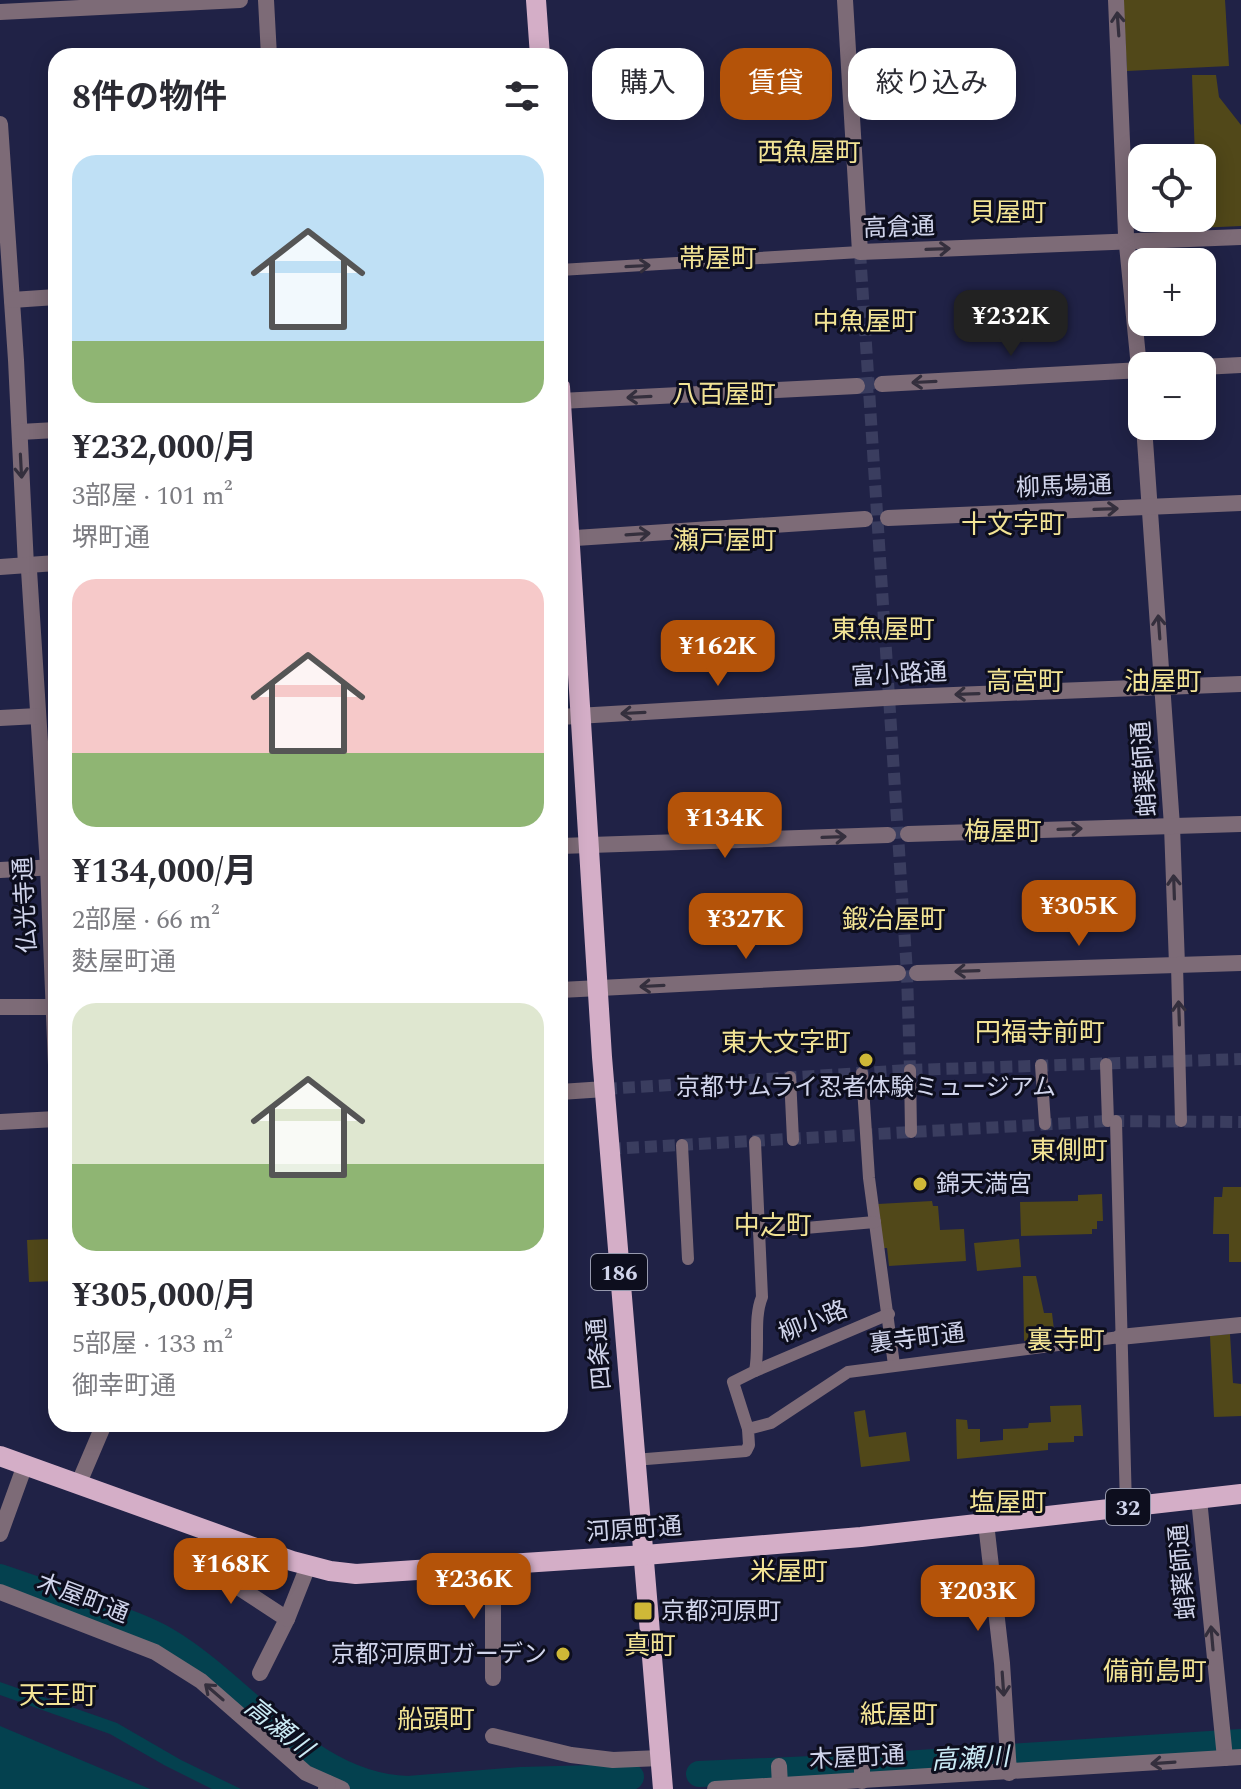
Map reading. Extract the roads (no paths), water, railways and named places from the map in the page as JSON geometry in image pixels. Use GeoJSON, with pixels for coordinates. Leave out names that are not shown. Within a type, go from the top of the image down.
{"type":"FeatureCollection","features":[{"type":"Feature","properties":{"kind":"main road"},"geometry":{"type":"LineString","coordinates":[[536,0],[539,48]]}},
{"type":"Feature","properties":{"kind":"main road","name":"四条通"},"geometry":{"type":"LineString","coordinates":[[568,645],[570,716],[588,845],[634,1460],[645,1555],[663,1789]]}},
{"type":"Feature","properties":{"kind":"main road","name":"河原町通"},"geometry":{"type":"LineString","coordinates":[[0,1456],[308,1566],[356,1574],[645,1555],[986,1523],[1241,1494]]}},
{"type":"Feature","properties":{"kind":"street"},"geometry":{"type":"LineString","coordinates":[[0,12],[240,0]]}},
{"type":"Feature","properties":{"kind":"street"},"geometry":{"type":"LineString","coordinates":[[266,0],[269,48]]}},
{"type":"Feature","properties":{"kind":"street"},"geometry":{"type":"LineString","coordinates":[[845,0],[860,252]]}},
{"type":"Feature","properties":{"kind":"street"},"geometry":{"type":"LineString","coordinates":[[1116,0],[1127,242],[1139,352]]}},
{"type":"Feature","properties":{"kind":"street"},"geometry":{"type":"LineString","coordinates":[[0,124],[12,300],[48,298]]}},
{"type":"Feature","properties":{"kind":"street","name":"高倉通"},"geometry":{"type":"LineString","coordinates":[[568,270],[860,252],[1241,237]]}},
{"type":"Feature","properties":{"kind":"street","name":"仏光寺通"},"geometry":{"type":"LineString","coordinates":[[12,300],[8,360],[20,432],[26,566],[29,570],[48,826]]}},
{"type":"Feature","properties":{"kind":"street"},"geometry":{"type":"LineString","coordinates":[[1216,366],[1241,365]]}},
{"type":"Feature","properties":{"kind":"street"},"geometry":{"type":"LineString","coordinates":[[882,384],[1128,371]]}},
{"type":"Feature","properties":{"kind":"street"},"geometry":{"type":"LineString","coordinates":[[568,401],[857,386]]}},
{"type":"Feature","properties":{"kind":"street"},"geometry":{"type":"LineString","coordinates":[[20,432],[48,430]]}},
{"type":"Feature","properties":{"kind":"street","name":"蛸薬師通"},"geometry":{"type":"LineString","coordinates":[[1145,440],[1172,826],[1181,1121]]}},
{"type":"Feature","properties":{"kind":"street","name":"柳馬場通"},"geometry":{"type":"LineString","coordinates":[[888,518],[1241,503]]}},
{"type":"Feature","properties":{"kind":"street"},"geometry":{"type":"LineString","coordinates":[[568,539],[865,519]]}},
{"type":"Feature","properties":{"kind":"street"},"geometry":{"type":"LineString","coordinates":[[0,567],[48,564]]}},
{"type":"Feature","properties":{"kind":"street","name":"富小路通"},"geometry":{"type":"LineString","coordinates":[[570,716],[902,697],[1241,684]]}},
{"type":"Feature","properties":{"kind":"street"},"geometry":{"type":"LineString","coordinates":[[0,718],[48,725]]}},
{"type":"Feature","properties":{"kind":"street"},"geometry":{"type":"LineString","coordinates":[[908,834],[1241,824]]}},
{"type":"Feature","properties":{"kind":"street"},"geometry":{"type":"LineString","coordinates":[[568,846],[888,835]]}},
{"type":"Feature","properties":{"kind":"street"},"geometry":{"type":"LineString","coordinates":[[0,870],[48,867]]}},
{"type":"Feature","properties":{"kind":"street"},"geometry":{"type":"LineString","coordinates":[[917,973],[1241,963]]}},
{"type":"Feature","properties":{"kind":"street"},"geometry":{"type":"LineString","coordinates":[[568,990],[898,973]]}},
{"type":"Feature","properties":{"kind":"street"},"geometry":{"type":"LineString","coordinates":[[0,1007],[48,1007]]}},
{"type":"Feature","properties":{"kind":"street"},"geometry":{"type":"LineString","coordinates":[[1106,1064],[1112,1121],[1126,1507]]}},
{"type":"Feature","properties":{"kind":"street"},"geometry":{"type":"LineString","coordinates":[[1041,1065],[1045,1124]]}},
{"type":"Feature","properties":{"kind":"street"},"geometry":{"type":"LineString","coordinates":[[910,1070],[911,1132]]}},
{"type":"Feature","properties":{"kind":"street"},"geometry":{"type":"LineString","coordinates":[[862,1073],[867,1157],[894,1365]]}},
{"type":"Feature","properties":{"kind":"street"},"geometry":{"type":"LineString","coordinates":[[790,1077],[793,1140]]}},
{"type":"Feature","properties":{"kind":"street"},"geometry":{"type":"LineString","coordinates":[[568,1091],[605,1089]]}},
{"type":"Feature","properties":{"kind":"street"},"geometry":{"type":"LineString","coordinates":[[0,1122],[48,1119]]}},
{"type":"Feature","properties":{"kind":"street"},"geometry":{"type":"LineString","coordinates":[[748,1429],[733,1382],[755,1371],[759,1337],[758,1308],[762,1297],[755,1142]]}},
{"type":"Feature","properties":{"kind":"street"},"geometry":{"type":"LineString","coordinates":[[682,1145],[688,1259]]}},
{"type":"Feature","properties":{"kind":"street"},"geometry":{"type":"LineString","coordinates":[[759,1232],[875,1222]]}},
{"type":"Feature","properties":{"kind":"street","name":"柳小路"},"geometry":{"type":"LineString","coordinates":[[755,1371],[889,1314]]}},
{"type":"Feature","properties":{"kind":"street","name":"裏寺町通"},"geometry":{"type":"LineString","coordinates":[[634,1460],[746,1451],[749,1445],[748,1429],[771,1423],[844,1373],[1120,1337],[1241,1325]]}},
{"type":"Feature","properties":{"kind":"street"},"geometry":{"type":"LineString","coordinates":[[78,1485],[101,1432]]}},
{"type":"Feature","properties":{"kind":"street"},"geometry":{"type":"LineString","coordinates":[[0,1534],[25,1465]]}},
{"type":"Feature","properties":{"kind":"street","name":"蛸薬師通"},"geometry":{"type":"LineString","coordinates":[[1199,1499],[1228,1750]]}},
{"type":"Feature","properties":{"kind":"street"},"geometry":{"type":"LineString","coordinates":[[986,1523],[1002,1663],[1008,1756]]}},
{"type":"Feature","properties":{"kind":"street"},"geometry":{"type":"LineString","coordinates":[[223,1537],[229,1581],[287,1619]]}},
{"type":"Feature","properties":{"kind":"street"},"geometry":{"type":"LineString","coordinates":[[493,1565],[493,1678]]}},
{"type":"Feature","properties":{"kind":"street"},"geometry":{"type":"LineString","coordinates":[[260,1673],[287,1619],[308,1566]]}},
{"type":"Feature","properties":{"kind":"street","name":"木屋町通"},"geometry":{"type":"LineString","coordinates":[[0,1592],[155,1652],[201,1681],[306,1773],[332,1787]]}},
{"type":"Feature","properties":{"kind":"street"},"geometry":{"type":"LineString","coordinates":[[493,1736],[571,1755],[613,1760],[660,1758]]}},
{"type":"Feature","properties":{"kind":"street","name":"木屋町通"},"geometry":{"type":"LineString","coordinates":[[715,1789],[779,1776],[862,1772],[1008,1756],[1228,1750]]}},
{"type":"Feature","properties":{"kind":"water"},"geometry":{"type":"Polygon","coordinates":[[[0,1682],[117,1723],[181,1760],[241,1789],[212,1789],[110,1734],[0,1695],[0,1682]]]}},
{"type":"Feature","properties":{"kind":"water"},"geometry":{"type":"Polygon","coordinates":[[[0,1726],[150,1789],[0,1789],[0,1726]]]}},
{"type":"Feature","properties":{"kind":"waterway","name":"高瀬川"},"geometry":{"type":"LineString","coordinates":[[0,1577],[124,1621],[166,1640],[309,1753],[339,1771],[372,1784],[408,1789],[521,1780],[631,1777]]}},
{"type":"Feature","properties":{"kind":"waterway","name":"高瀬川"},"geometry":{"type":"LineString","coordinates":[[699,1774],[1241,1742]]}},
{"type":"Feature","properties":{"kind":"tunnel"},"geometry":{"type":"LineString","coordinates":[[860,252],[907,973],[910,1070]]}},
{"type":"Feature","properties":{"kind":"tunnel"},"geometry":{"type":"LineString","coordinates":[[857,386],[882,384]]}},
{"type":"Feature","properties":{"kind":"tunnel"},"geometry":{"type":"LineString","coordinates":[[605,1089],[910,1070],[1241,1059]]}},
{"type":"Feature","properties":{"kind":"tunnel"},"geometry":{"type":"LineString","coordinates":[[609,1149],[1108,1121],[1241,1122]]}},
{"type":"Feature","properties":{"kind":"place","name":"京都サムライ忍者体験ミュージアム"},"geometry":{"type":"Point","coordinates":[866,1060]}},
{"type":"Feature","properties":{"kind":"place","name":"錦天満宮"},"geometry":{"type":"Point","coordinates":[920,1184]}},
{"type":"Feature","properties":{"kind":"place","name":"京都河原町"},"geometry":{"type":"Point","coordinates":[643,1611]}},
{"type":"Feature","properties":{"kind":"place","name":"京都河原町ガーデン"},"geometry":{"type":"Point","coordinates":[563,1654]}},
{"type":"Feature","properties":{"kind":"district","name":"西魚屋町"},"geometry":{"type":"Point","coordinates":[809,152]}},
{"type":"Feature","properties":{"kind":"district","name":"貝屋町"},"geometry":{"type":"Point","coordinates":[1008,212]}},
{"type":"Feature","properties":{"kind":"district","name":"帯屋町"},"geometry":{"type":"Point","coordinates":[718,258]}},
{"type":"Feature","properties":{"kind":"district","name":"中魚屋町"},"geometry":{"type":"Point","coordinates":[865,321]}},
{"type":"Feature","properties":{"kind":"district","name":"八百屋町"},"geometry":{"type":"Point","coordinates":[724,394]}},
{"type":"Feature","properties":{"kind":"district","name":"十文字町"},"geometry":{"type":"Point","coordinates":[1013,524]}},
{"type":"Feature","properties":{"kind":"district","name":"瀬戸屋町"},"geometry":{"type":"Point","coordinates":[725,540]}},
{"type":"Feature","properties":{"kind":"district","name":"東魚屋町"},"geometry":{"type":"Point","coordinates":[883,629]}},
{"type":"Feature","properties":{"kind":"district","name":"高宮町"},"geometry":{"type":"Point","coordinates":[1025,681]}},
{"type":"Feature","properties":{"kind":"district","name":"油屋町"},"geometry":{"type":"Point","coordinates":[1163,681]}},
{"type":"Feature","properties":{"kind":"district","name":"梅屋町"},"geometry":{"type":"Point","coordinates":[1003,831]}},
{"type":"Feature","properties":{"kind":"district","name":"鍛冶屋町"},"geometry":{"type":"Point","coordinates":[894,919]}},
{"type":"Feature","properties":{"kind":"district","name":"円福寺前町"},"geometry":{"type":"Point","coordinates":[1040,1032]}},
{"type":"Feature","properties":{"kind":"district","name":"東大文字町"},"geometry":{"type":"Point","coordinates":[786,1042]}},
{"type":"Feature","properties":{"kind":"district","name":"東側町"},"geometry":{"type":"Point","coordinates":[1069,1150]}},
{"type":"Feature","properties":{"kind":"district","name":"中之町"},"geometry":{"type":"Point","coordinates":[773,1225]}},
{"type":"Feature","properties":{"kind":"district","name":"裏寺町"},"geometry":{"type":"Point","coordinates":[1066,1340]}},
{"type":"Feature","properties":{"kind":"district","name":"塩屋町"},"geometry":{"type":"Point","coordinates":[1008,1502]}},
{"type":"Feature","properties":{"kind":"district","name":"米屋町"},"geometry":{"type":"Point","coordinates":[789,1571]}},
{"type":"Feature","properties":{"kind":"district","name":"真町"},"geometry":{"type":"Point","coordinates":[650,1645]}},
{"type":"Feature","properties":{"kind":"district","name":"備前島町"},"geometry":{"type":"Point","coordinates":[1155,1671]}},
{"type":"Feature","properties":{"kind":"district","name":"天王町"},"geometry":{"type":"Point","coordinates":[58,1695]}},
{"type":"Feature","properties":{"kind":"district","name":"紙屋町"},"geometry":{"type":"Point","coordinates":[899,1714]}},
{"type":"Feature","properties":{"kind":"district","name":"船頭町"},"geometry":{"type":"Point","coordinates":[436,1719]}}]}
